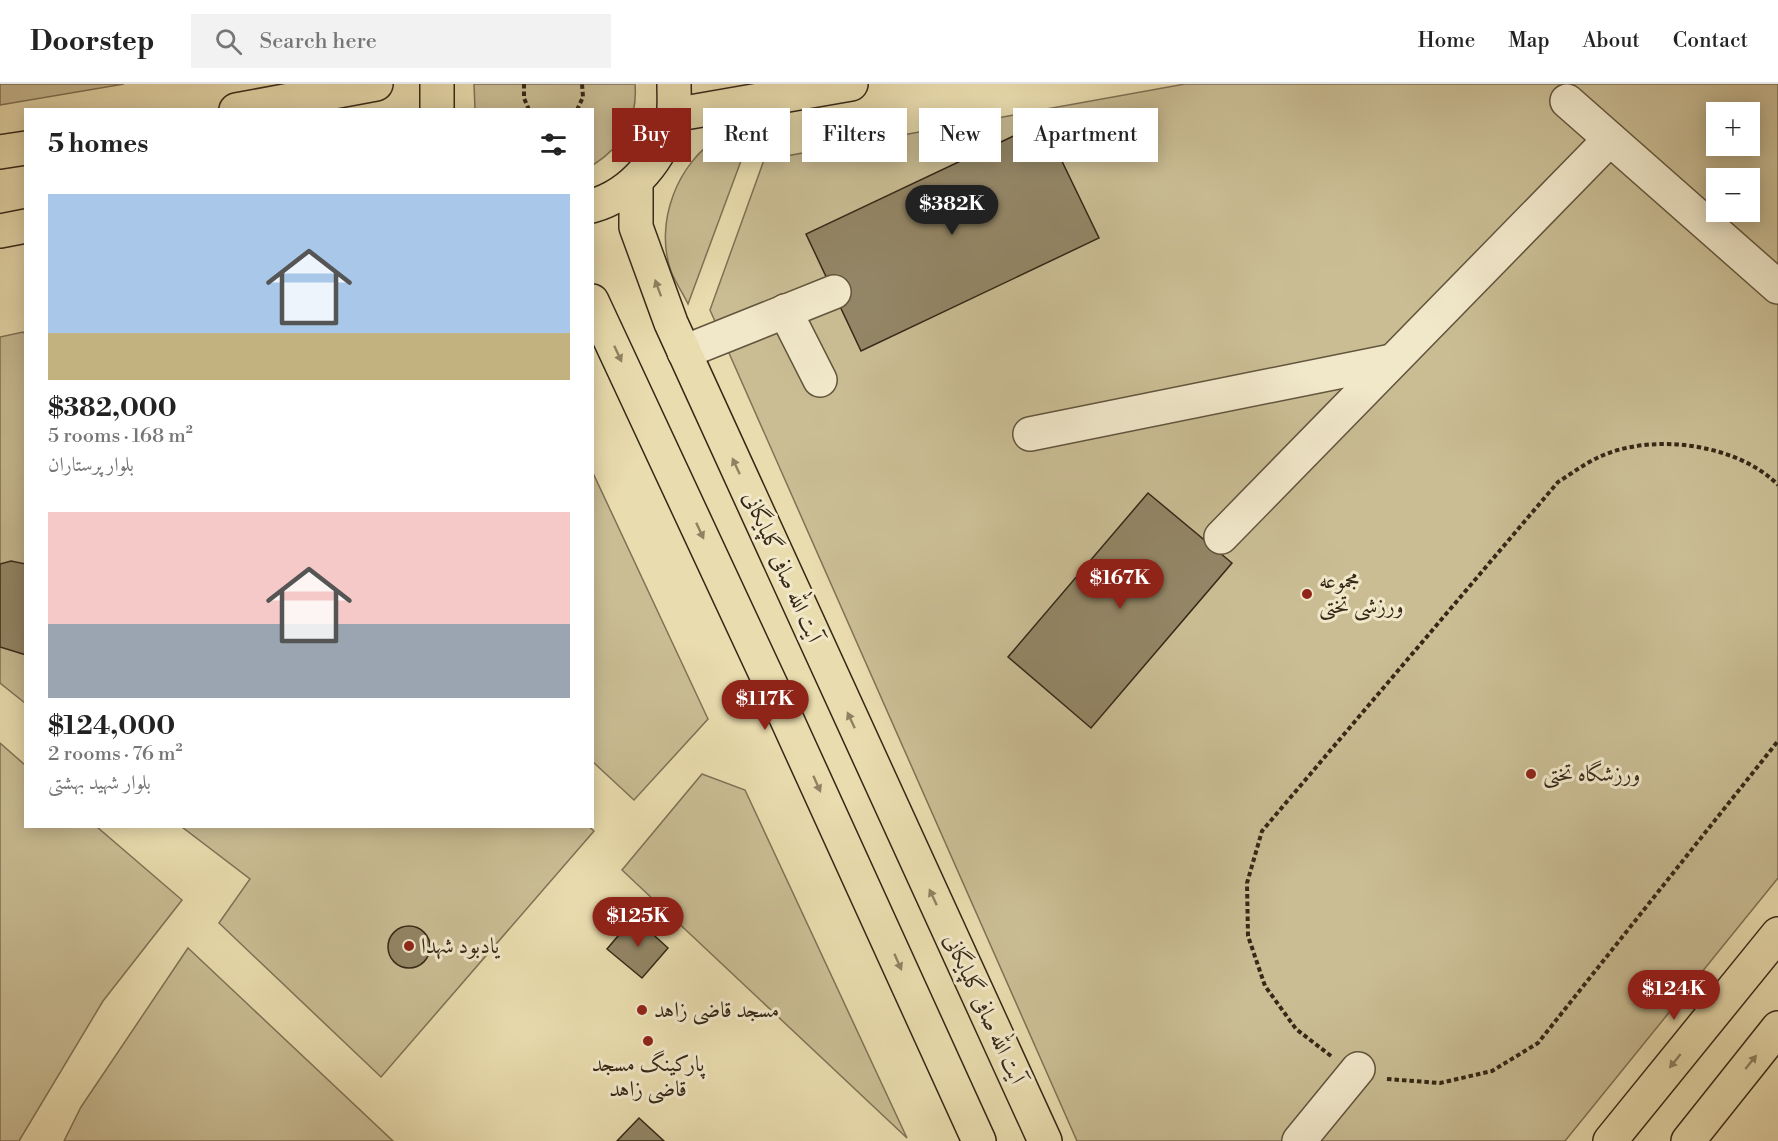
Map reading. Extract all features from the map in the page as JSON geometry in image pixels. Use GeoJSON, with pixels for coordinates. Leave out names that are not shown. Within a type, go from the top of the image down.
{"type":"FeatureCollection","features":[{"type":"Feature","properties":{"kind":"main road"},"geometry":{"type":"LineString","coordinates":[[247,108],[376,84]]}},
{"type":"Feature","properties":{"kind":"main road"},"geometry":{"type":"LineString","coordinates":[[437,84],[437,108]]}},
{"type":"Feature","properties":{"kind":"main road"},"geometry":{"type":"LineString","coordinates":[[594,205],[604,202],[636,182],[660,152],[674,99],[851,84]]}},
{"type":"Feature","properties":{"kind":"main road"},"geometry":{"type":"LineString","coordinates":[[0,152],[24,148]]}},
{"type":"Feature","properties":{"kind":"main road","name":"آیت الله صافی گلپایگانی"},"geometry":{"type":"LineString","coordinates":[[636,182],[636,227],[684,352],[1046,1141]]}},
{"type":"Feature","properties":{"kind":"main road"},"geometry":{"type":"LineString","coordinates":[[0,231],[24,226]]}},
{"type":"Feature","properties":{"kind":"main road"},"geometry":{"type":"LineString","coordinates":[[594,305],[789,723],[980,1141]]}},
{"type":"Feature","properties":{"kind":"main road"},"geometry":{"type":"LineString","coordinates":[[1610,1141],[1778,933]]}},
{"type":"Feature","properties":{"kind":"main road"},"geometry":{"type":"LineString","coordinates":[[1688,1141],[1778,1029]]}},
{"type":"Feature","properties":{"kind":"street"},"geometry":{"type":"LineString","coordinates":[[1567,101],[1778,287]]}},
{"type":"Feature","properties":{"kind":"street"},"geometry":{"type":"LineString","coordinates":[[1221,537],[1610,139]]}},
{"type":"Feature","properties":{"kind":"street"},"geometry":{"type":"LineString","coordinates":[[684,352],[834,292]]}},
{"type":"Feature","properties":{"kind":"street"},"geometry":{"type":"LineString","coordinates":[[785,311],[820,380]]}},
{"type":"Feature","properties":{"kind":"street"},"geometry":{"type":"LineString","coordinates":[[1030,434],[1392,361]]}},
{"type":"Feature","properties":{"kind":"street"},"geometry":{"type":"LineString","coordinates":[[1299,1141],[1358,1069]]}},
{"type":"Feature","properties":{"kind":"path"},"geometry":{"type":"LineString","coordinates":[[517,84],[524,85],[524,98],[528,108]]}},
{"type":"Feature","properties":{"kind":"path"},"geometry":{"type":"LineString","coordinates":[[578,108],[582,98],[582,84]]}},
{"type":"Feature","properties":{"kind":"path"},"geometry":{"type":"LineString","coordinates":[[1778,485],[1735,458],[1691,444],[1644,444],[1599,457],[1558,482],[1262,831],[1247,884],[1248,936],[1265,986],[1296,1029],[1338,1062],[1388,1080],[1440,1083],[1492,1071],[1538,1043],[1778,741]]}},
{"type":"Feature","properties":{"kind":"shaded area"},"geometry":{"type":"Polygon","coordinates":[[[0,84],[124,84],[0,105],[0,84]]]}},
{"type":"Feature","properties":{"kind":"shaded area"},"geometry":{"type":"Polygon","coordinates":[[[474,84],[635,84],[634,108],[612,108],[612,150],[594,164],[594,108],[475,108],[474,84]]]}},
{"type":"Feature","properties":{"kind":"shaded area","name":"مجموعه ورزشی تختی"},"geometry":{"type":"Polygon","coordinates":[[[1185,84],[1778,84],[1778,878],[1565,1141],[1077,1141],[710,310],[763,162],[790,162],[790,155],[802,153],[802,162],[907,162],[907,134],[919,132],[919,162],[1001,162],[1001,117],[1013,115],[1013,162],[1158,162],[1158,108],[1052,108],[1185,84]]]}},
{"type":"Feature","properties":{"kind":"shaded area"},"geometry":{"type":"Polygon","coordinates":[[[703,150],[703,162],[741,162],[688,304],[671,271],[666,253],[665,234],[673,196],[692,162],[703,150]]]}},
{"type":"Feature","properties":{"kind":"shaded area"},"geometry":{"type":"Polygon","coordinates":[[[24,333],[24,702],[0,683],[0,337],[24,333]]]}},
{"type":"Feature","properties":{"kind":"shaded area"},"geometry":{"type":"Polygon","coordinates":[[[594,475],[708,719],[634,800],[594,763],[594,475]]]}},
{"type":"Feature","properties":{"kind":"shaded area"},"geometry":{"type":"Polygon","coordinates":[[[0,743],[24,764],[24,828],[98,828],[182,900],[103,1001],[19,1141],[0,1141],[0,743]]]}},
{"type":"Feature","properties":{"kind":"shaded area"},"geometry":{"type":"Polygon","coordinates":[[[702,774],[745,790],[907,1138],[622,870],[702,774]]]}},
{"type":"Feature","properties":{"kind":"shaded area"},"geometry":{"type":"Polygon","coordinates":[[[183,828],[590,828],[594,831],[381,1077],[219,923],[250,879],[183,828]]]}},
{"type":"Feature","properties":{"kind":"shaded area"},"geometry":{"type":"Polygon","coordinates":[[[188,948],[393,1141],[64,1141],[81,1107],[188,948]]]}},
{"type":"Feature","properties":{"kind":"building"},"geometry":{"type":"Polygon","coordinates":[[[1013,136],[1013,162],[1062,162],[1099,238],[861,351],[806,234],[958,162],[1001,162],[1001,142],[1013,136]]]}},
{"type":"Feature","properties":{"kind":"building"},"geometry":{"type":"Polygon","coordinates":[[[1148,493],[1232,563],[1091,728],[1008,657],[1148,493]]]}},
{"type":"Feature","properties":{"kind":"building"},"geometry":{"type":"Polygon","coordinates":[[[11,561],[24,564],[24,654],[0,647],[0,564],[11,561]]]}},
{"type":"Feature","properties":{"kind":"building"},"geometry":{"type":"Polygon","coordinates":[[[634,917],[668,948],[642,978],[607,949],[634,917]]]}},
{"type":"Feature","properties":{"kind":"building","name":"یادبود شهدا"},"geometry":{"type":"Polygon","coordinates":[[[409,926],[424,932],[430,947],[424,962],[409,968],[394,962],[388,947],[394,932],[409,926]]]}},
{"type":"Feature","properties":{"kind":"building"},"geometry":{"type":"Polygon","coordinates":[[[639,1118],[664,1141],[617,1141],[639,1118]]]}},
{"type":"Feature","properties":{"kind":"place","name":"مجموعه ورزشی تختی"},"geometry":{"type":"Point","coordinates":[1307,594]}},
{"type":"Feature","properties":{"kind":"place","name":"ورزشگاه تختی"},"geometry":{"type":"Point","coordinates":[1531,774]}},
{"type":"Feature","properties":{"kind":"place","name":"یادبود شهدا"},"geometry":{"type":"Point","coordinates":[409,946]}},
{"type":"Feature","properties":{"kind":"place","name":"مسجد قاضی زاهد"},"geometry":{"type":"Point","coordinates":[642,1010]}},
{"type":"Feature","properties":{"kind":"place","name":"پارکینگ مسجد قاضی زاهد"},"geometry":{"type":"Point","coordinates":[648,1041]}}]}
